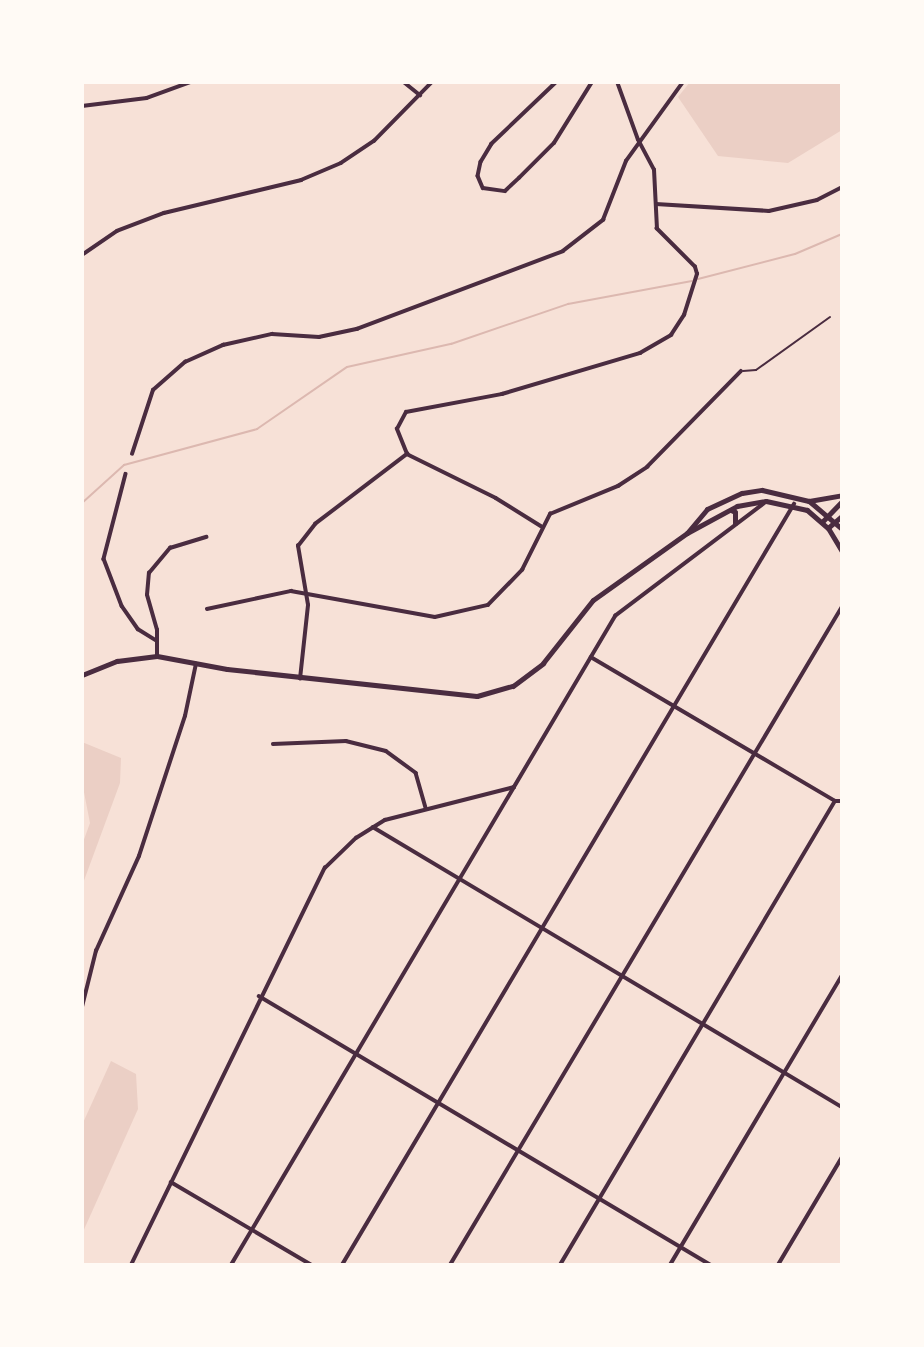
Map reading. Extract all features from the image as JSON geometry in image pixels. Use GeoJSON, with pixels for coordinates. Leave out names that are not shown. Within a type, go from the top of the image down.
{"type":"FeatureCollection","features":[{"type":"Feature","properties":{"kind":"main road"},"geometry":{"type":"LineString","coordinates":[[687,533],[707,509],[742,493],[786,492],[809,500],[829,514],[842,528]]}},
{"type":"Feature","properties":{"kind":"main road"},"geometry":{"type":"LineString","coordinates":[[809,500],[842,495]]}},
{"type":"Feature","properties":{"kind":"main road"},"geometry":{"type":"LineString","coordinates":[[82,675],[117,661],[157,656],[300,678],[453,697],[497,693],[543,663],[593,600],[687,533],[721,513],[766,501],[794,504],[822,522],[842,551]]}},
{"type":"Feature","properties":{"kind":"main road"},"geometry":{"type":"LineString","coordinates":[[721,513],[735,512],[735,523]]}},
{"type":"Feature","properties":{"kind":"street"},"geometry":{"type":"LineString","coordinates":[[82,106],[147,98],[191,82]]}},
{"type":"Feature","properties":{"kind":"street"},"geometry":{"type":"LineString","coordinates":[[404,82],[420,95]]}},
{"type":"Feature","properties":{"kind":"street"},"geometry":{"type":"LineString","coordinates":[[82,255],[117,231],[164,213],[291,183],[341,163],[374,141],[432,82]]}},
{"type":"Feature","properties":{"kind":"street"},"geometry":{"type":"LineString","coordinates":[[557,82],[492,144],[481,162],[478,176],[483,188],[505,191],[519,178],[554,143],[592,82]]}},
{"type":"Feature","properties":{"kind":"street"},"geometry":{"type":"LineString","coordinates":[[541,526],[496,498],[407,454],[397,429],[406,412],[528,387],[581,367],[640,353],[671,335],[697,275],[692,262],[657,229],[654,170],[640,145],[617,82]]}},
{"type":"Feature","properties":{"kind":"street"},"geometry":{"type":"LineString","coordinates":[[132,454],[153,390],[185,362],[210,351],[272,334],[319,337],[357,328],[563,251],[603,220],[619,175],[684,82]]}},
{"type":"Feature","properties":{"kind":"street"},"geometry":{"type":"LineString","coordinates":[[655,204],[769,211],[817,200],[842,187]]}},
{"type":"Feature","properties":{"kind":"street"},"geometry":{"type":"LineString","coordinates":[[207,609],[306,591],[435,617],[469,612],[488,605],[510,587],[541,526],[556,510],[618,486],[647,467],[741,371]]}},
{"type":"Feature","properties":{"kind":"street"},"geometry":{"type":"LineString","coordinates":[[300,678],[307,621],[306,591],[297,561],[302,538],[407,454]]}},
{"type":"Feature","properties":{"kind":"street"},"geometry":{"type":"LineString","coordinates":[[126,474],[104,559],[122,606],[138,629],[157,641]]}},
{"type":"Feature","properties":{"kind":"street"},"geometry":{"type":"LineString","coordinates":[[232,1265],[608,625],[627,604],[766,501]]}},
{"type":"Feature","properties":{"kind":"street"},"geometry":{"type":"LineString","coordinates":[[822,522],[842,501]]}},
{"type":"Feature","properties":{"kind":"street"},"geometry":{"type":"LineString","coordinates":[[342,1265],[794,504]]}},
{"type":"Feature","properties":{"kind":"street"},"geometry":{"type":"LineString","coordinates":[[828,528],[842,516]]}},
{"type":"Feature","properties":{"kind":"street"},"geometry":{"type":"LineString","coordinates":[[157,656],[157,641],[147,595],[149,573],[170,548],[206,537]]}},
{"type":"Feature","properties":{"kind":"street"},"geometry":{"type":"LineString","coordinates":[[450,1265],[842,607]]}},
{"type":"Feature","properties":{"kind":"street"},"geometry":{"type":"LineString","coordinates":[[591,657],[835,801],[842,800]]}},
{"type":"Feature","properties":{"kind":"street"},"geometry":{"type":"LineString","coordinates":[[82,1007],[96,951],[139,856],[185,716],[197,662]]}},
{"type":"Feature","properties":{"kind":"street"},"geometry":{"type":"LineString","coordinates":[[273,744],[346,741],[386,751],[416,773],[426,807]]}},
{"type":"Feature","properties":{"kind":"street"},"geometry":{"type":"LineString","coordinates":[[131,1265],[259,996],[325,868],[373,827],[426,807],[514,787]]}},
{"type":"Feature","properties":{"kind":"street"},"geometry":{"type":"LineString","coordinates":[[560,1265],[835,801]]}},
{"type":"Feature","properties":{"kind":"street"},"geometry":{"type":"LineString","coordinates":[[373,827],[540,931],[842,1107]]}},
{"type":"Feature","properties":{"kind":"street"},"geometry":{"type":"LineString","coordinates":[[670,1265],[842,975]]}},
{"type":"Feature","properties":{"kind":"street"},"geometry":{"type":"LineString","coordinates":[[259,996],[712,1265]]}},
{"type":"Feature","properties":{"kind":"street"},"geometry":{"type":"LineString","coordinates":[[778,1265],[842,1157]]}},
{"type":"Feature","properties":{"kind":"street"},"geometry":{"type":"LineString","coordinates":[[171,1182],[312,1265]]}},
{"type":"Feature","properties":{"kind":"lane"},"geometry":{"type":"LineString","coordinates":[[741,371],[756,370],[830,317]]}},
{"type":"Feature","properties":{"kind":"shaded area"},"geometry":{"type":"Polygon","coordinates":[[[690,82],[842,82],[842,130],[788,163],[718,156],[678,97],[690,82]]]}},
{"type":"Feature","properties":{"kind":"shaded area"},"geometry":{"type":"Polygon","coordinates":[[[82,742],[121,758],[120,783],[82,886],[82,845],[90,823],[82,782],[82,742]]]}},
{"type":"Feature","properties":{"kind":"shaded area"},"geometry":{"type":"Polygon","coordinates":[[[111,1061],[136,1074],[138,1109],[82,1234],[82,1125],[111,1061]]]}},
{"type":"Feature","properties":{"kind":"waterway"},"geometry":{"type":"LineString","coordinates":[[698,279],[795,254],[842,234]]}},
{"type":"Feature","properties":{"kind":"waterway"},"geometry":{"type":"LineString","coordinates":[[82,503],[124,465],[257,429],[347,367],[451,344],[568,304],[692,281]]}}]}
